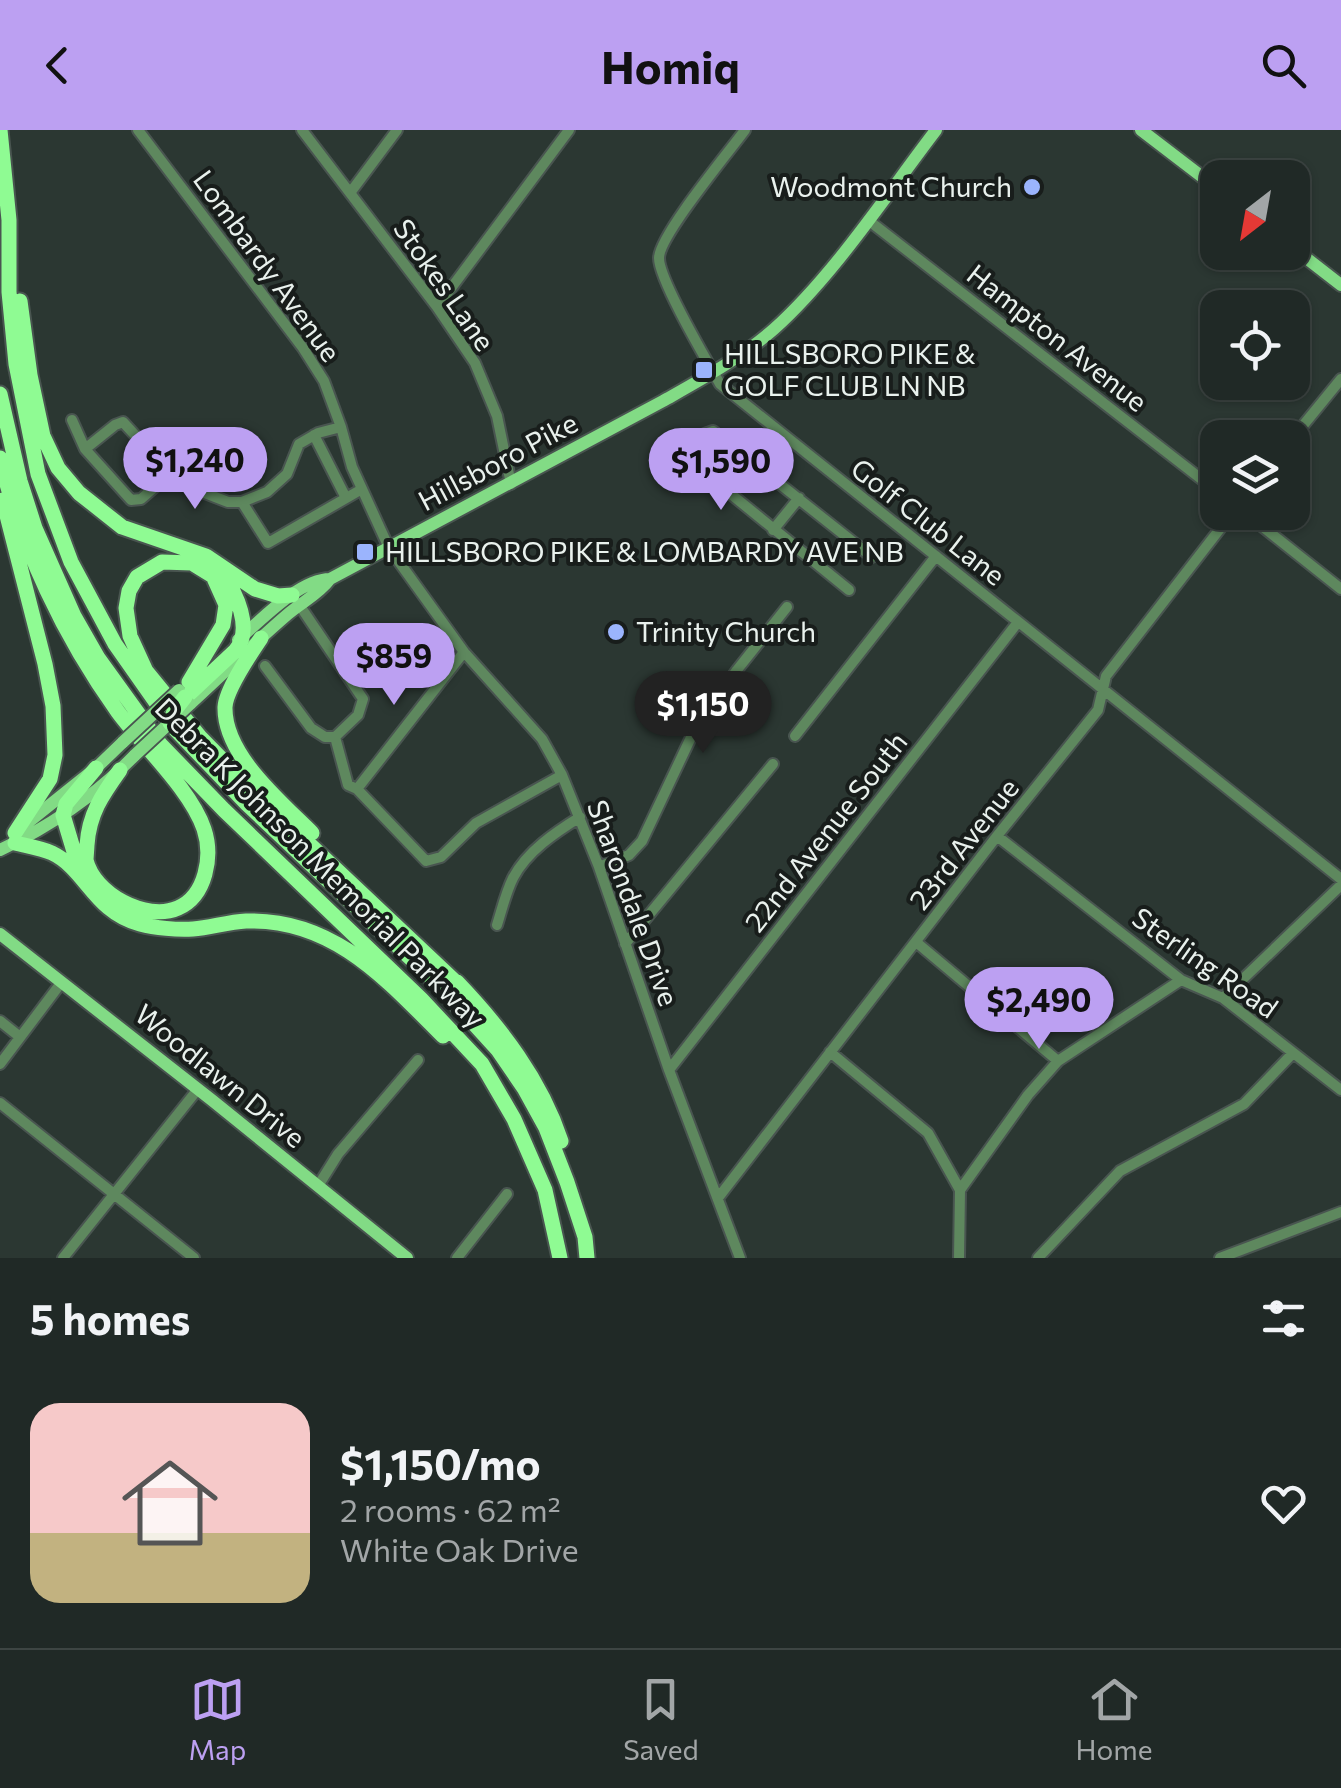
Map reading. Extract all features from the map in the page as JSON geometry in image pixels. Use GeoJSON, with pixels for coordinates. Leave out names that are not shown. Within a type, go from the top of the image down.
{"type":"FeatureCollection","features":[{"type":"Feature","properties":{"kind":"highway","name":"Debra K Johnson Memorial Parkway"},"geometry":{"type":"LineString","coordinates":[[0,130],[16,364],[38,474],[71,562],[115,644],[174,728],[247,804],[438,984],[498,1050],[546,1128],[567,1182],[587,1258]]}},
{"type":"Feature","properties":{"kind":"highway"},"geometry":{"type":"LineString","coordinates":[[9,220],[30,375],[43,436],[58,468],[79,493],[122,526],[206,556],[255,590],[295,600]]}},
{"type":"Feature","properties":{"kind":"highway","name":"Debra K Johnson Memorial Parkway"},"geometry":{"type":"LineString","coordinates":[[0,394],[35,528],[82,630],[160,744],[422,999],[482,1064],[514,1119],[545,1190],[560,1258]]}},
{"type":"Feature","properties":{"kind":"highway"},"geometry":{"type":"LineString","coordinates":[[0,458],[8,490],[55,607],[118,712],[188,800],[204,829],[208,860],[202,884],[187,904],[169,912],[144,912],[122,902],[98,882],[86,860],[96,803],[120,770]]}},
{"type":"Feature","properties":{"kind":"highway"},"geometry":{"type":"LineString","coordinates":[[0,486],[42,651],[53,706],[55,755],[50,779],[8,843],[52,853],[103,904],[139,924],[193,929],[236,922],[278,923],[306,928],[342,946],[405,998],[475,1068],[514,1119]]}},
{"type":"Feature","properties":{"kind":"highway"},"geometry":{"type":"LineString","coordinates":[[170,723],[174,710],[186,693],[223,626],[226,605],[213,576],[192,564],[162,562],[137,577],[126,608],[130,636],[146,671],[200,738],[462,988]]}},
{"type":"Feature","properties":{"kind":"highway"},"geometry":{"type":"LineString","coordinates":[[186,693],[241,644],[244,634],[238,603],[215,564]]}},
{"type":"Feature","properties":{"kind":"highway"},"geometry":{"type":"LineString","coordinates":[[262,638],[225,703],[229,733],[251,770],[462,988],[532,1075],[554,1121],[573,1178],[584,1237]]}},
{"type":"Feature","properties":{"kind":"highway"},"geometry":{"type":"LineString","coordinates":[[82,880],[63,815],[66,804],[96,768]]}},
{"type":"Feature","properties":{"kind":"main road","name":"Hillsboro Pike"},"geometry":{"type":"LineString","coordinates":[[8,843],[123,742],[262,638],[318,579],[330,579],[512,484],[714,373],[773,330],[800,304],[936,130]]}},
{"type":"Feature","properties":{"kind":"main road"},"geometry":{"type":"LineString","coordinates":[[1141,130],[1200,175]]}},
{"type":"Feature","properties":{"kind":"main road"},"geometry":{"type":"LineString","coordinates":[[1310,261],[1341,285]]}},
{"type":"Feature","properties":{"kind":"main road","name":"Hillsboro Pike"},"geometry":{"type":"LineString","coordinates":[[244,634],[295,600]]}},
{"type":"Feature","properties":{"kind":"main road"},"geometry":{"type":"LineString","coordinates":[[8,843],[63,815],[120,770],[170,723]]}},
{"type":"Feature","properties":{"kind":"main road","name":"Woodlawn Drive"},"geometry":{"type":"LineString","coordinates":[[0,934],[408,1258]]}},
{"type":"Feature","properties":{"kind":"street","name":"Lombardy Avenue"},"geometry":{"type":"LineString","coordinates":[[138,130],[303,348],[324,382],[352,467],[389,548]]}},
{"type":"Feature","properties":{"kind":"street","name":"Stokes Lane"},"geometry":{"type":"LineString","coordinates":[[302,130],[437,306],[475,363],[497,416],[512,484]]}},
{"type":"Feature","properties":{"kind":"street"},"geometry":{"type":"LineString","coordinates":[[350,193],[397,130]]}},
{"type":"Feature","properties":{"kind":"street"},"geometry":{"type":"LineString","coordinates":[[437,306],[569,130]]}},
{"type":"Feature","properties":{"kind":"street","name":"Golf Club Lane"},"geometry":{"type":"LineString","coordinates":[[745,130],[673,226],[659,258],[661,272],[720,384],[1341,882]]}},
{"type":"Feature","properties":{"kind":"street","name":"Hampton Avenue"},"geometry":{"type":"LineString","coordinates":[[868,220],[1200,478]]}},
{"type":"Feature","properties":{"kind":"street"},"geometry":{"type":"LineString","coordinates":[[1308,420],[1341,379]]}},
{"type":"Feature","properties":{"kind":"street"},"geometry":{"type":"LineString","coordinates":[[72,420],[85,448],[131,500],[141,500],[171,473]]}},
{"type":"Feature","properties":{"kind":"street"},"geometry":{"type":"LineString","coordinates":[[85,448],[123,422],[179,483],[228,502],[242,502],[267,492],[287,474],[299,444],[341,428]]}},
{"type":"Feature","properties":{"kind":"street"},"geometry":{"type":"LineString","coordinates":[[849,590],[684,456],[689,447],[713,431],[872,557]]}},
{"type":"Feature","properties":{"kind":"street"},"geometry":{"type":"LineString","coordinates":[[314,436],[348,497]]}},
{"type":"Feature","properties":{"kind":"street"},"geometry":{"type":"LineString","coordinates":[[242,502],[268,542],[362,489]]}},
{"type":"Feature","properties":{"kind":"street"},"geometry":{"type":"LineString","coordinates":[[773,530],[798,498]]}},
{"type":"Feature","properties":{"kind":"street","name":"23rd Avenue"},"geometry":{"type":"LineString","coordinates":[[718,1198],[1098,710],[1106,676],[1220,530]]}},
{"type":"Feature","properties":{"kind":"street"},"geometry":{"type":"LineString","coordinates":[[1267,530],[1341,589]]}},
{"type":"Feature","properties":{"kind":"street","name":"Sharondale Drive"},"geometry":{"type":"LineString","coordinates":[[389,548],[464,652],[542,739],[562,774],[740,1258]]}},
{"type":"Feature","properties":{"kind":"street"},"geometry":{"type":"LineString","coordinates":[[795,736],[936,556]]}},
{"type":"Feature","properties":{"kind":"street"},"geometry":{"type":"LineString","coordinates":[[265,666],[311,728],[325,737],[334,737],[358,716],[364,699],[295,600]]}},
{"type":"Feature","properties":{"kind":"street"},"geometry":{"type":"LineString","coordinates":[[599,867],[629,855],[642,841],[694,731],[787,607]]}},
{"type":"Feature","properties":{"kind":"street","name":"22nd Avenue South"},"geometry":{"type":"LineString","coordinates":[[669,1070],[1018,622]]}},
{"type":"Feature","properties":{"kind":"street"},"geometry":{"type":"LineString","coordinates":[[357,789],[464,652]]}},
{"type":"Feature","properties":{"kind":"street"},"geometry":{"type":"LineString","coordinates":[[334,737],[348,785],[357,789],[426,861],[441,857],[476,823],[562,774]]}},
{"type":"Feature","properties":{"kind":"street"},"geometry":{"type":"LineString","coordinates":[[624,944],[773,764]]}},
{"type":"Feature","properties":{"kind":"street"},"geometry":{"type":"LineString","coordinates":[[498,925],[514,876],[538,848],[580,816]]}},
{"type":"Feature","properties":{"kind":"street","name":"Sterling Road"},"geometry":{"type":"LineString","coordinates":[[997,836],[1181,980],[1222,998],[1341,1090]]}},
{"type":"Feature","properties":{"kind":"street"},"geometry":{"type":"LineString","coordinates":[[1222,998],[1341,882]]}},
{"type":"Feature","properties":{"kind":"street"},"geometry":{"type":"LineString","coordinates":[[916,942],[1058,1060]]}},
{"type":"Feature","properties":{"kind":"street"},"geometry":{"type":"LineString","coordinates":[[960,1190],[1058,1060],[1181,980]]}},
{"type":"Feature","properties":{"kind":"street"},"geometry":{"type":"LineString","coordinates":[[0,1064],[61,983]]}},
{"type":"Feature","properties":{"kind":"street"},"geometry":{"type":"LineString","coordinates":[[0,1021],[20,1037]]}},
{"type":"Feature","properties":{"kind":"street"},"geometry":{"type":"LineString","coordinates":[[830,1052],[928,1133],[960,1190],[959,1258]]}},
{"type":"Feature","properties":{"kind":"street"},"geometry":{"type":"LineString","coordinates":[[1038,1258],[1120,1170],[1244,1104],[1292,1052]]}},
{"type":"Feature","properties":{"kind":"street"},"geometry":{"type":"LineString","coordinates":[[318,1186],[338,1154],[418,1060]]}},
{"type":"Feature","properties":{"kind":"street"},"geometry":{"type":"LineString","coordinates":[[63,1258],[198,1090]]}},
{"type":"Feature","properties":{"kind":"street"},"geometry":{"type":"LineString","coordinates":[[0,1103],[194,1258]]}},
{"type":"Feature","properties":{"kind":"street"},"geometry":{"type":"LineString","coordinates":[[457,1258],[507,1194]]}},
{"type":"Feature","properties":{"kind":"street"},"geometry":{"type":"LineString","coordinates":[[1220,1258],[1341,1212]]}},
{"type":"Feature","properties":{"kind":"place","name":"Woodmont Church"},"geometry":{"type":"Point","coordinates":[1032,187]}},
{"type":"Feature","properties":{"kind":"place","name":"HILLSBORO PIKE & GOLF CLUB LN NB"},"geometry":{"type":"Point","coordinates":[704,370]}},
{"type":"Feature","properties":{"kind":"place","name":"HILLSBORO PIKE & LOMBARDY AVE NB"},"geometry":{"type":"Point","coordinates":[365,552]}},
{"type":"Feature","properties":{"kind":"place","name":"Trinity Church"},"geometry":{"type":"Point","coordinates":[616,632]}}]}
